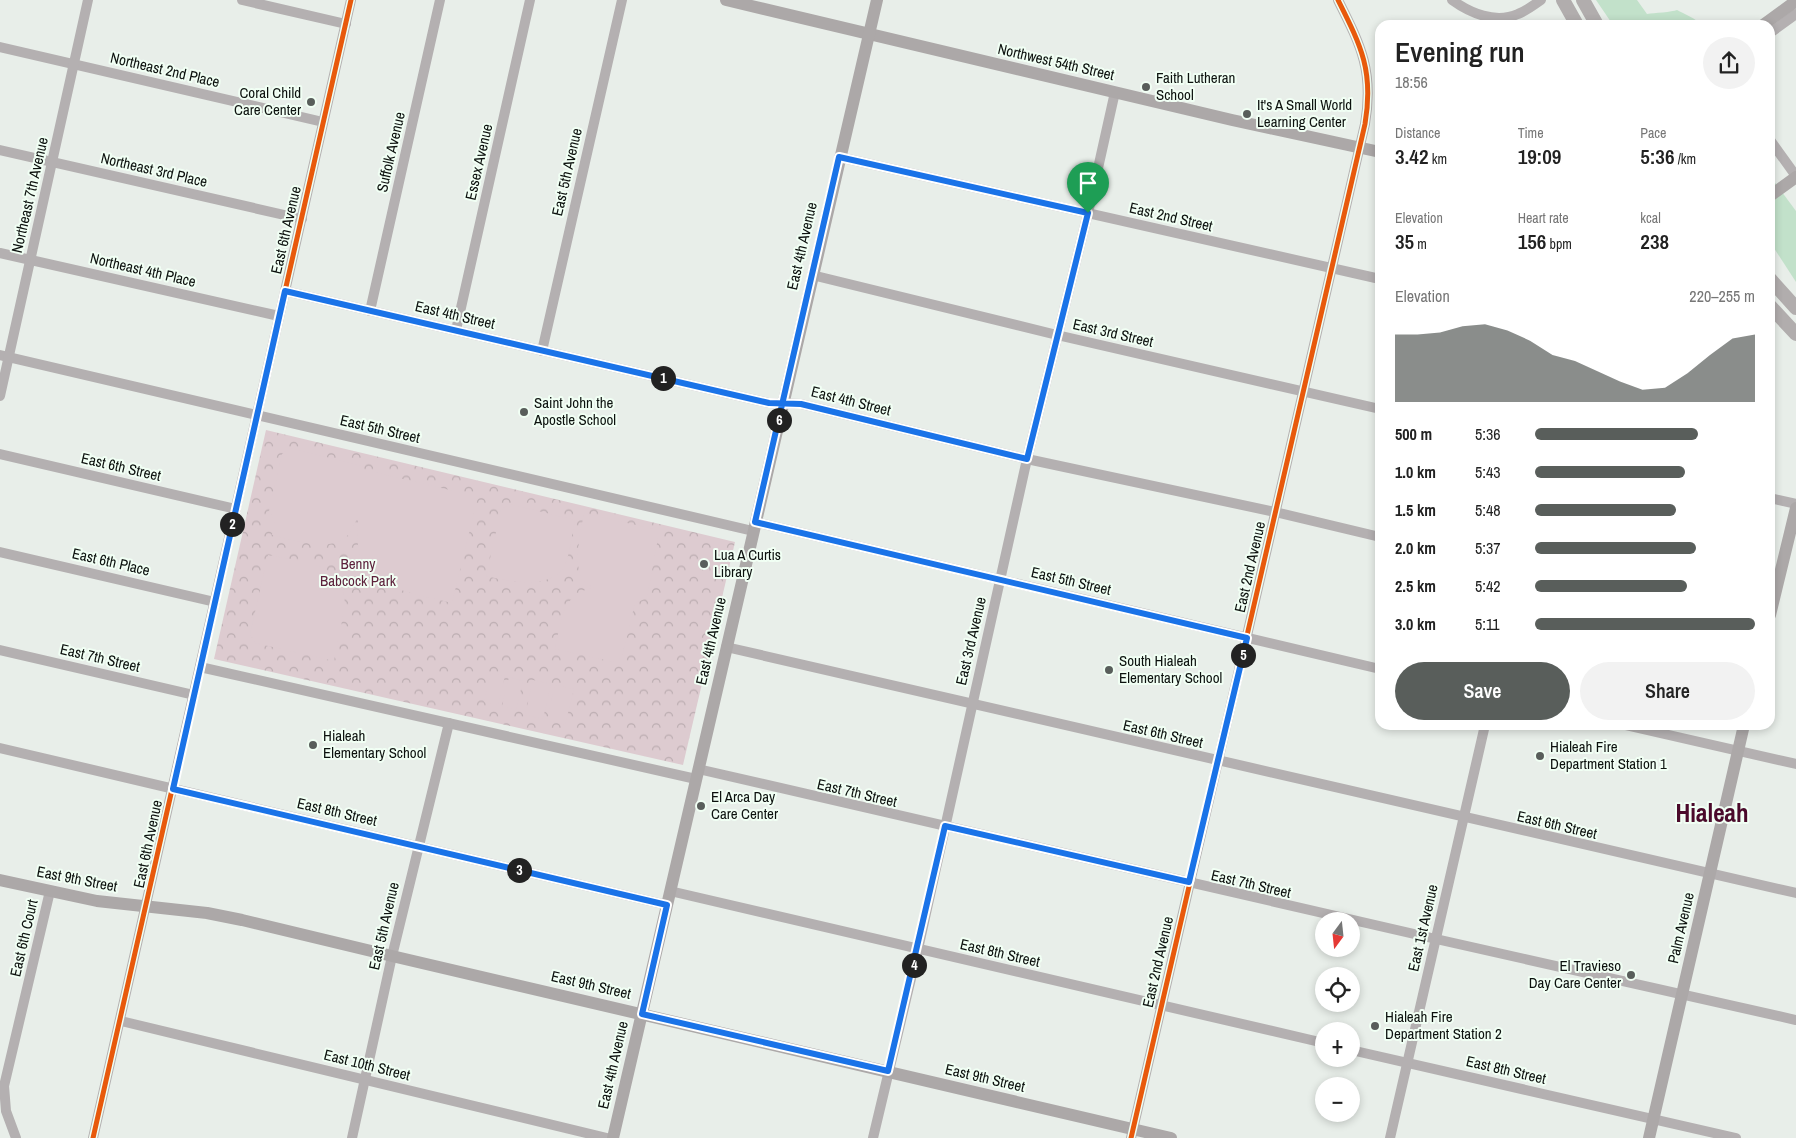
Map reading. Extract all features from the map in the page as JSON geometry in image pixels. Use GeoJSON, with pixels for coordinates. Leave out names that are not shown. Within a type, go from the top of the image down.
{"type":"FeatureCollection","features":[{"type":"Feature","properties":{"kind":"highway"},"geometry":{"type":"LineString","coordinates":[[1562,0],[1574,20]]}},
{"type":"Feature","properties":{"kind":"highway"},"geometry":{"type":"LineString","coordinates":[[1583,0],[1594,20]]}},
{"type":"Feature","properties":{"kind":"highway"},"geometry":{"type":"LineString","coordinates":[[1775,285],[1796,308]]}},
{"type":"Feature","properties":{"kind":"highway"},"geometry":{"type":"LineString","coordinates":[[1775,311],[1796,334]]}},
{"type":"Feature","properties":{"kind":"main road","name":"Northwest 54th Street"},"geometry":{"type":"LineString","coordinates":[[726,0],[1232,120],[1375,151]]}},
{"type":"Feature","properties":{"kind":"main road","name":"East 4th Avenue"},"geometry":{"type":"LineString","coordinates":[[613,1138],[839,157],[877,0]]}},
{"type":"Feature","properties":{"kind":"main road"},"geometry":{"type":"LineString","coordinates":[[1775,20],[1790,14],[1796,1]]}},
{"type":"Feature","properties":{"kind":"main road"},"geometry":{"type":"LineString","coordinates":[[1775,192],[1796,176]]}},
{"type":"Feature","properties":{"kind":"main road"},"geometry":{"type":"LineString","coordinates":[[1775,594],[1796,506]]}},
{"type":"Feature","properties":{"kind":"main road","name":"Palm Avenue"},"geometry":{"type":"LineString","coordinates":[[1649,1138],[1743,730]]}},
{"type":"Feature","properties":{"kind":"main road","name":"East 9th Street"},"geometry":{"type":"LineString","coordinates":[[0,880],[97,901],[236,918],[888,1071],[1132,1134],[1172,1138]]}},
{"type":"Feature","properties":{"kind":"street","name":"Northeast 7th Avenue"},"geometry":{"type":"LineString","coordinates":[[0,396],[4,356],[30,260],[88,0]]}},
{"type":"Feature","properties":{"kind":"street"},"geometry":{"type":"LineString","coordinates":[[242,0],[346,24]]}},
{"type":"Feature","properties":{"kind":"street","name":"East 6th Avenue"},"geometry":{"type":"LineString","coordinates":[[93,1138],[147,907],[351,0]]}},
{"type":"Feature","properties":{"kind":"street","name":"Suffolk Avenue"},"geometry":{"type":"LineString","coordinates":[[370,311],[440,0]]}},
{"type":"Feature","properties":{"kind":"street","name":"Essex Avenue"},"geometry":{"type":"LineString","coordinates":[[456,330],[530,0]]}},
{"type":"Feature","properties":{"kind":"street","name":"East 5th Avenue"},"geometry":{"type":"LineString","coordinates":[[542,351],[622,0]]}},
{"type":"Feature","properties":{"kind":"street","name":"East 2nd Avenue"},"geometry":{"type":"LineString","coordinates":[[1132,1134],[1360,148],[1368,96],[1366,66],[1359,42],[1338,0]]}},
{"type":"Feature","properties":{"kind":"street"},"geometry":{"type":"LineString","coordinates":[[1452,0],[1470,12],[1499,18],[1519,14],[1541,0]]}},
{"type":"Feature","properties":{"kind":"street"},"geometry":{"type":"LineString","coordinates":[[1775,28],[1790,14]]}},
{"type":"Feature","properties":{"kind":"street","name":"Northeast 2nd Place"},"geometry":{"type":"LineString","coordinates":[[0,46],[323,122]]}},
{"type":"Feature","properties":{"kind":"street","name":"East 3rd Avenue"},"geometry":{"type":"LineString","coordinates":[[873,1138],[918,949],[1027,459],[1088,213],[1115,92]]}},
{"type":"Feature","properties":{"kind":"street"},"geometry":{"type":"LineString","coordinates":[[1775,147],[1796,176]]}},
{"type":"Feature","properties":{"kind":"street","name":"Northeast 3rd Place"},"geometry":{"type":"LineString","coordinates":[[0,150],[302,219]]}},
{"type":"Feature","properties":{"kind":"street","name":"East 2nd Street"},"geometry":{"type":"LineString","coordinates":[[839,157],[1375,279]]}},
{"type":"Feature","properties":{"kind":"street","name":"Northeast 4th Place"},"geometry":{"type":"LineString","coordinates":[[0,253],[279,316]]}},
{"type":"Feature","properties":{"kind":"street","name":"East 3rd Street"},"geometry":{"type":"LineString","coordinates":[[812,275],[1057,335],[1375,408]]}},
{"type":"Feature","properties":{"kind":"street","name":"East 4th Street"},"geometry":{"type":"LineString","coordinates":[[285,291],[769,403],[801,404],[1027,459],[1275,512],[1375,536]]}},
{"type":"Feature","properties":{"kind":"street","name":"East 5th Street"},"geometry":{"type":"LineString","coordinates":[[4,356],[257,416],[1000,580],[1375,668]]}},
{"type":"Feature","properties":{"kind":"street","name":"East 6th Street"},"geometry":{"type":"LineString","coordinates":[[0,454],[236,509]]}},
{"type":"Feature","properties":{"kind":"street"},"geometry":{"type":"LineString","coordinates":[[1775,500],[1796,506]]}},
{"type":"Feature","properties":{"kind":"street","name":"East 6th Place"},"geometry":{"type":"LineString","coordinates":[[0,552],[215,602]]}},
{"type":"Feature","properties":{"kind":"street","name":"East 6th Street"},"geometry":{"type":"LineString","coordinates":[[726,647],[1796,893]]}},
{"type":"Feature","properties":{"kind":"street","name":"East 7th Street"},"geometry":{"type":"LineString","coordinates":[[0,650],[194,695]]}},
{"type":"Feature","properties":{"kind":"street","name":"East 7th Street"},"geometry":{"type":"LineString","coordinates":[[200,667],[449,723],[945,826],[1796,1020]]}},
{"type":"Feature","properties":{"kind":"street","name":"East 5th Avenue"},"geometry":{"type":"LineString","coordinates":[[352,1138],[392,956],[449,723]]}},
{"type":"Feature","properties":{"kind":"street","name":"East 1st Avenue"},"geometry":{"type":"LineString","coordinates":[[1390,1138],[1484,730]]}},
{"type":"Feature","properties":{"kind":"street"},"geometry":{"type":"LineString","coordinates":[[1647,730],[1796,764]]}},
{"type":"Feature","properties":{"kind":"street","name":"East 8th Street"},"geometry":{"type":"LineString","coordinates":[[0,748],[667,905]]}},
{"type":"Feature","properties":{"kind":"street","name":"East 6th Court"},"geometry":{"type":"LineString","coordinates":[[16,1138],[2,1098],[50,891]]}},
{"type":"Feature","properties":{"kind":"street","name":"East 8th Street"},"geometry":{"type":"LineString","coordinates":[[670,891],[1315,1041]]}},
{"type":"Feature","properties":{"kind":"street","name":"East 10th Street"},"geometry":{"type":"LineString","coordinates":[[121,1021],[607,1138]]}},
{"type":"Feature","properties":{"kind":"street","name":"East 8th Street"},"geometry":{"type":"LineString","coordinates":[[1360,1052],[1736,1138]]}},
{"type":"Feature","properties":{"kind":"green space","name":"Benny Babcock Park"},"geometry":{"type":"Polygon","coordinates":[[[266,430],[735,542],[683,765],[214,659],[266,430]]]}},
{"type":"Feature","properties":{"kind":"green space"},"geometry":{"type":"Polygon","coordinates":[[[290,448],[362,466],[365,470],[471,495],[476,505],[452,603],[387,585],[367,570],[361,560],[358,549],[358,517],[346,537],[330,544],[310,544],[272,535],[275,521],[269,511],[282,454],[290,448]]]}},
{"type":"Feature","properties":{"kind":"green space"},"geometry":{"type":"Polygon","coordinates":[[[509,504],[575,520],[566,562],[561,571],[553,577],[542,581],[519,582],[486,576],[501,510],[509,504]]]}},
{"type":"Feature","properties":{"kind":"green space"},"geometry":{"type":"Polygon","coordinates":[[[584,513],[653,529],[658,538],[647,598],[635,603],[622,657],[614,662],[555,649],[561,619],[569,602],[583,591],[594,588],[587,584],[580,575],[578,548],[584,513]]]}},
{"type":"Feature","properties":{"kind":"green space"},"geometry":{"type":"Polygon","coordinates":[[[268,555],[319,566],[330,572],[338,580],[343,591],[345,606],[334,661],[255,643],[250,634],[268,555]]]}},
{"type":"Feature","properties":{"kind":"green space"},"geometry":{"type":"Polygon","coordinates":[[[491,673],[505,676],[498,705],[484,702],[491,673]]]}},
{"type":"Feature","properties":{"kind":"green space"},"geometry":{"type":"Polygon","coordinates":[[[509,677],[523,681],[516,710],[502,706],[509,677]]]}},
{"type":"Feature","properties":{"kind":"green space"},"geometry":{"type":"Polygon","coordinates":[[[533,680],[551,684],[543,719],[525,715],[533,680]]]}},
{"type":"Feature","properties":{"kind":"green space"},"geometry":{"type":"Polygon","coordinates":[[[555,685],[574,689],[565,725],[547,720],[555,685]]]}},
{"type":"Feature","properties":{"kind":"shaded area"},"geometry":{"type":"Polygon","coordinates":[[[1596,0],[1637,0],[1647,14],[1677,10],[1695,20],[1610,20],[1596,0]]]}},
{"type":"Feature","properties":{"kind":"shaded area"},"geometry":{"type":"Polygon","coordinates":[[[1775,183],[1796,211],[1796,282],[1775,250],[1775,183]]]}},
{"type":"Feature","properties":{"kind":"cycle path"},"geometry":{"type":"LineString","coordinates":[[93,1138],[351,0]]}},
{"type":"Feature","properties":{"kind":"cycle path"},"geometry":{"type":"LineString","coordinates":[[1131,1138],[1365,124],[1368,89],[1364,59],[1338,0]]}},
{"type":"Feature","properties":{"kind":"place","name":"Faith Lutheran School"},"geometry":{"type":"Point","coordinates":[1146,87]}},
{"type":"Feature","properties":{"kind":"place","name":"Coral Child Care Center"},"geometry":{"type":"Point","coordinates":[311,102]}},
{"type":"Feature","properties":{"kind":"place","name":"It's A Small World Learning Center"},"geometry":{"type":"Point","coordinates":[1247,114]}},
{"type":"Feature","properties":{"kind":"place","name":"Saint John the Apostle School"},"geometry":{"type":"Point","coordinates":[524,412]}},
{"type":"Feature","properties":{"kind":"place","name":"Lua A Curtis Library"},"geometry":{"type":"Point","coordinates":[704,564]}},
{"type":"Feature","properties":{"kind":"place","name":"South Hialeah Elementary School"},"geometry":{"type":"Point","coordinates":[1109,670]}},
{"type":"Feature","properties":{"kind":"place","name":"Hialeah Elementary School"},"geometry":{"type":"Point","coordinates":[313,745]}},
{"type":"Feature","properties":{"kind":"place","name":"Hialeah Fire Department Station 1"},"geometry":{"type":"Point","coordinates":[1540,756]}},
{"type":"Feature","properties":{"kind":"place","name":"El Arca Day Care Center"},"geometry":{"type":"Point","coordinates":[701,806]}},
{"type":"Feature","properties":{"kind":"place","name":"El Travieso Day Care Center"},"geometry":{"type":"Point","coordinates":[1631,975]}},
{"type":"Feature","properties":{"kind":"place","name":"Hialeah Fire Department Station 2"},"geometry":{"type":"Point","coordinates":[1375,1026]}},
{"type":"Feature","properties":{"kind":"district","name":"Hialeah"},"geometry":{"type":"Point","coordinates":[1712,813]}},
{"type":"Feature","properties":{"kind":"route"},"geometry":{"type":"LineString","coordinates":[[1088,213],[839,157],[783,402],[755,522],[1247,638],[1189,882],[945,826],[918,949],[888,1071],[642,1014],[667,905],[173,789],[285,291],[769,403],[783,402],[801,404],[1027,459],[1088,213]]}}]}
